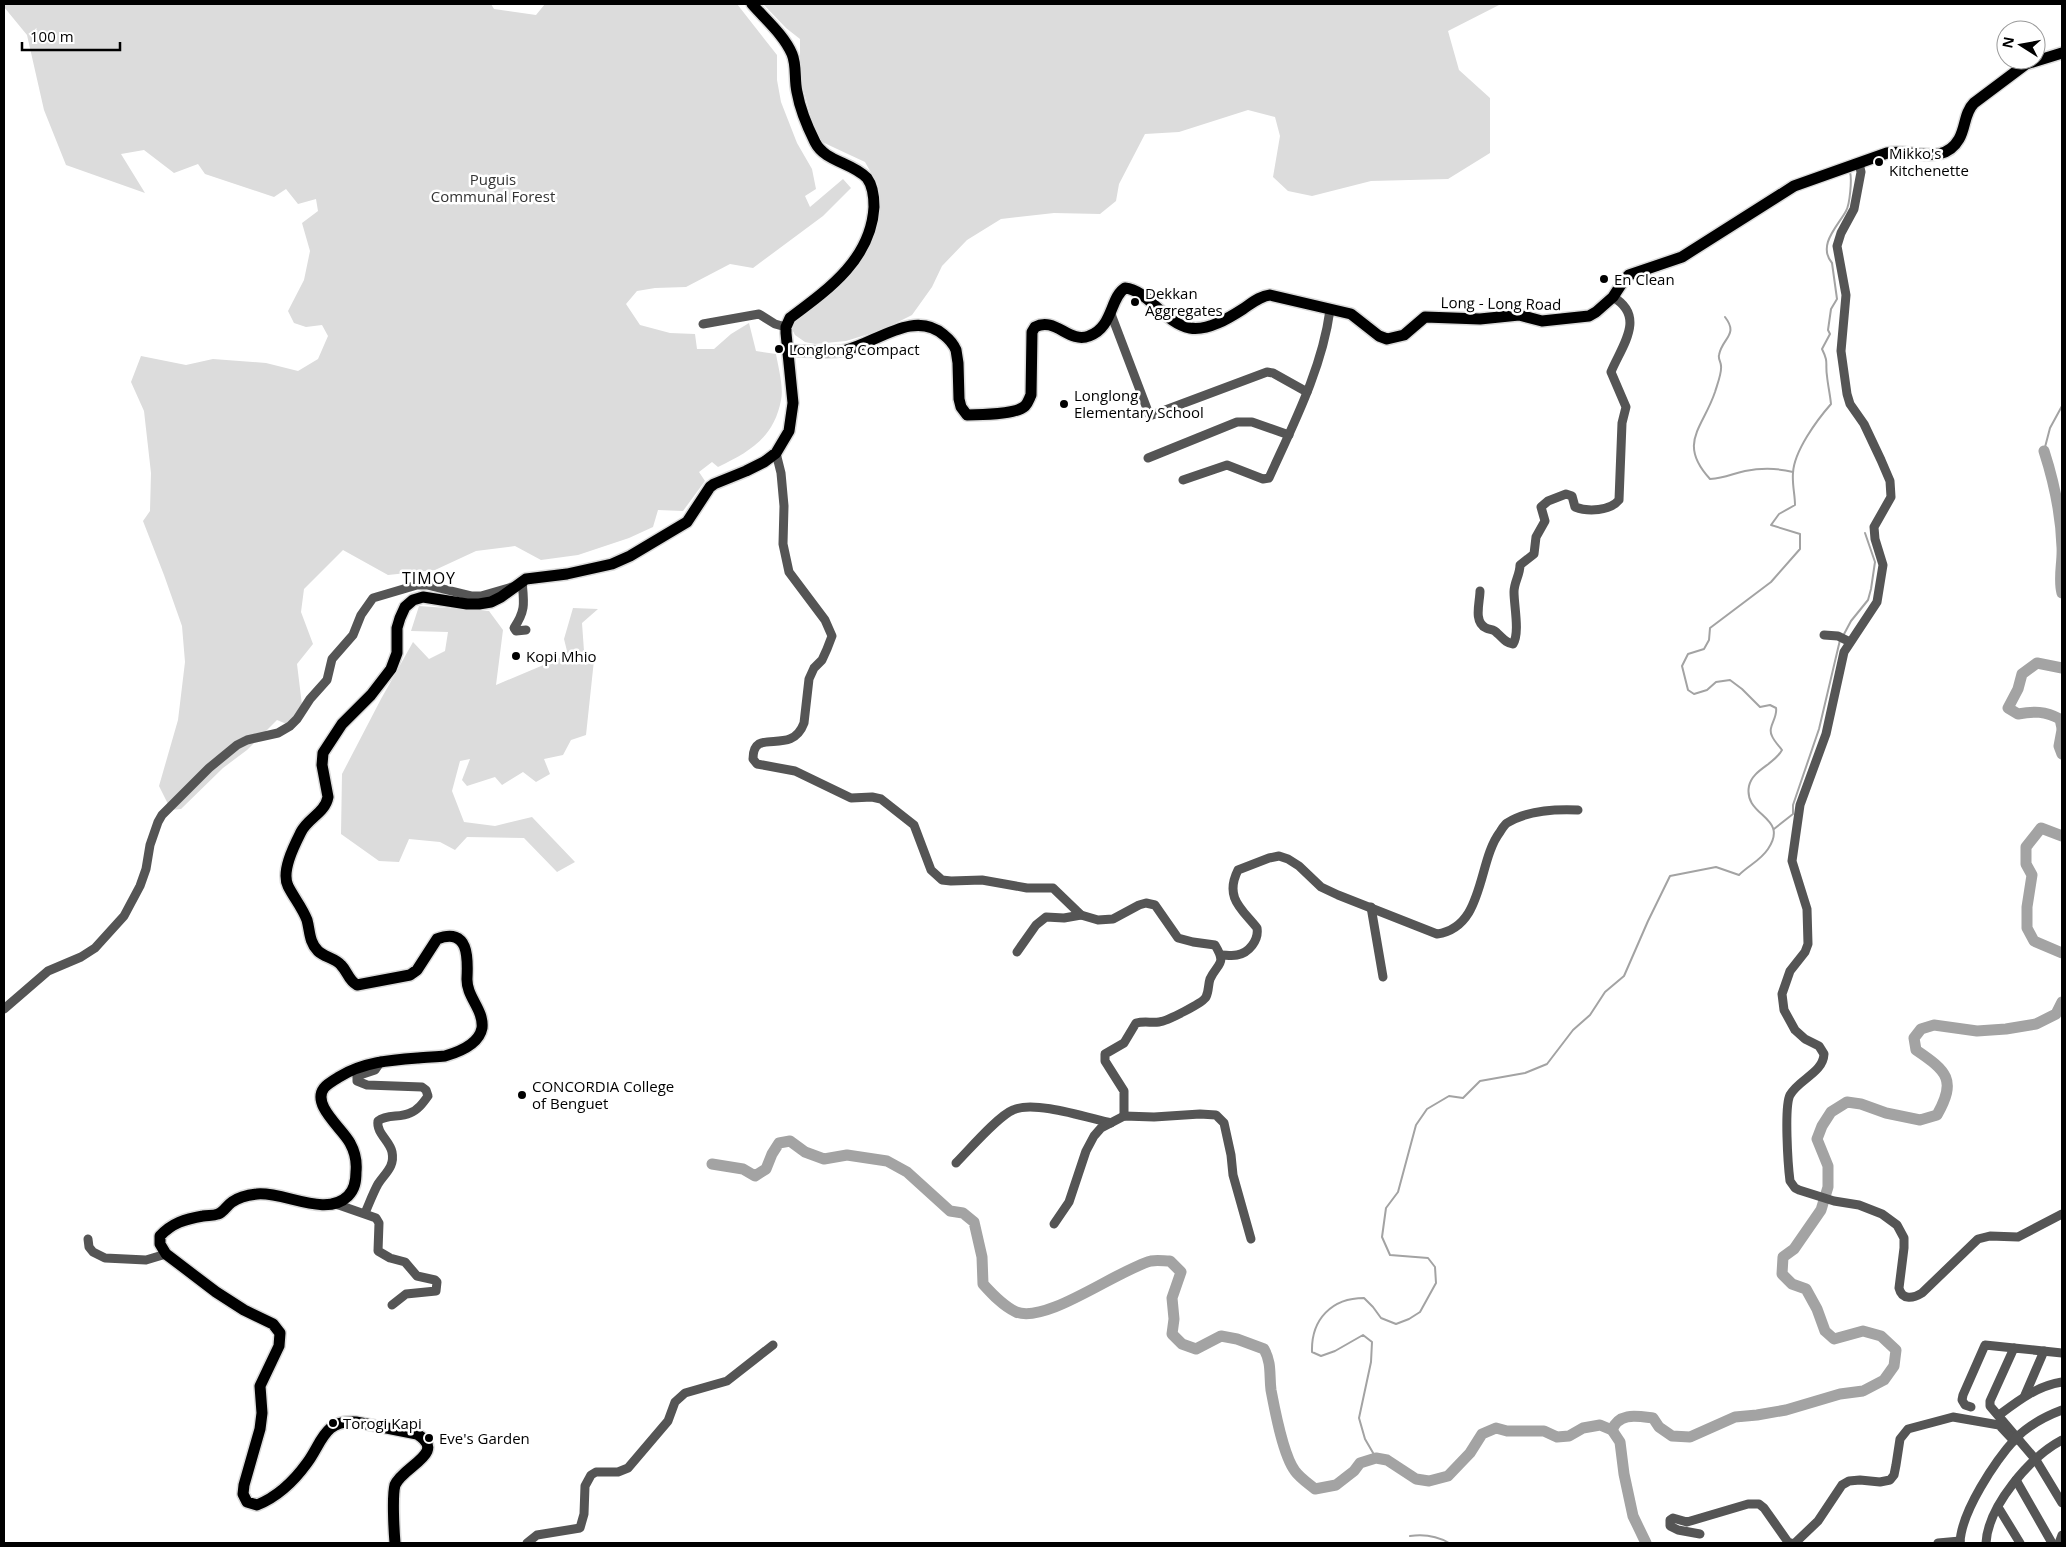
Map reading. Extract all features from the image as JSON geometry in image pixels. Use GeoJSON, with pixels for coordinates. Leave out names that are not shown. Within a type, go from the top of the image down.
{"type":"FeatureCollection","features":[{"type":"Feature","properties":{"kind":"main road"},"geometry":{"type":"LineString","coordinates":[[395,1543],[394,1488],[404,1473],[426,1455],[428,1447],[426,1439],[417,1434],[356,1422],[348,1421],[338,1424],[324,1435],[308,1462],[288,1485],[257,1505],[247,1502],[243,1494],[244,1485],[260,1429],[262,1413],[260,1386],[279,1346],[280,1333],[273,1324],[244,1310],[216,1292],[166,1254],[160,1244],[160,1236],[172,1225],[190,1218],[216,1215],[231,1203],[246,1196],[266,1194],[311,1203],[332,1203],[345,1199],[353,1190],[356,1181],[356,1164],[350,1142],[323,1105],[322,1092],[324,1087],[348,1071],[381,1061],[444,1056],[474,1042],[479,1037],[482,1027],[481,1018],[478,1008],[470,996],[467,983],[469,957],[466,946],[451,936],[444,936],[432,944],[417,970],[410,975],[357,985],[350,981],[340,964],[319,953],[314,946],[299,902],[288,886],[287,868],[304,828],[327,801],[328,797],[322,766],[323,753],[329,741],[342,724],[371,695],[391,669],[397,654],[397,628],[405,607],[413,600],[422,597],[467,604],[491,602],[517,584],[537,577],[567,574],[612,564],[630,556],[687,522],[710,487],[714,484],[753,468],[776,453],[789,431],[793,403],[786,327],[790,318],[822,295],[863,250],[872,223],[874,200],[868,180],[860,172],[819,150],[801,109],[796,90],[794,60],[791,52],[784,40],[752,4]]}},
{"type":"Feature","properties":{"kind":"main road","name":"Long - Long Road"},"geometry":{"type":"LineString","coordinates":[[789,350],[846,350],[906,326],[921,326],[937,330],[952,342],[956,350],[961,407],[968,415],[983,415],[1019,410],[1028,403],[1031,395],[1032,332],[1035,327],[1045,323],[1052,324],[1072,335],[1082,338],[1089,336],[1098,330],[1111,314],[1117,297],[1125,288],[1140,293],[1161,312],[1188,328],[1201,328],[1221,322],[1266,295],[1351,314],[1379,336],[1390,340],[1404,335],[1425,317],[1480,319],[1519,315],[1542,321],[1589,316],[1613,297],[1624,280],[1629,276],[1682,257],[1794,186],[1896,152],[1931,155],[1948,151],[1960,137],[1968,110],[1974,103],[2026,64],[2062,53]]}},
{"type":"Feature","properties":{"kind":"street"},"geometry":{"type":"LineString","coordinates":[[1859,163],[1861,172],[1854,209],[1841,233],[1837,246],[1846,295],[1841,351],[1850,404],[1864,424],[1881,460],[1891,489],[1889,503],[1874,527],[1875,539],[1883,565],[1878,595],[1874,607],[1844,639],[1844,652],[1826,734],[1800,805],[1792,861],[1807,909],[1808,944],[1805,952],[1790,971],[1782,994],[1784,1010],[1795,1030],[1805,1040],[1819,1046],[1824,1054],[1818,1069],[1794,1089],[1789,1097],[1787,1108],[1790,1181],[1795,1188],[1814,1195],[1834,1201],[1859,1205],[1875,1211],[1897,1225],[1904,1238],[1899,1288],[1903,1296],[1912,1298],[1922,1293],[1978,1239],[1990,1236],[2018,1237],[2062,1214]]}},
{"type":"Feature","properties":{"kind":"street"},"geometry":{"type":"LineString","coordinates":[[1480,591],[1478,616],[1480,622],[1486,628],[1496,631],[1504,641],[1513,644],[1515,641],[1514,585],[1520,575],[1520,565],[1534,554],[1536,537],[1545,520],[1540,507],[1548,501],[1566,494],[1572,496],[1575,507],[1587,510],[1616,504],[1619,500],[1622,423],[1626,407],[1611,372],[1630,330],[1629,317],[1626,310],[1613,297]]}},
{"type":"Feature","properties":{"kind":"street"},"geometry":{"type":"LineString","coordinates":[[1183,480],[1227,465],[1263,479],[1269,478],[1289,435],[1315,370],[1328,325],[1330,310]]}},
{"type":"Feature","properties":{"kind":"street"},"geometry":{"type":"LineString","coordinates":[[703,324],[759,314],[775,324],[786,327]]}},
{"type":"Feature","properties":{"kind":"street"},"geometry":{"type":"LineString","coordinates":[[1111,314],[1149,414],[1152,415],[1267,372],[1273,373],[1307,392]]}},
{"type":"Feature","properties":{"kind":"street"},"geometry":{"type":"LineString","coordinates":[[1148,458],[1237,422],[1252,422],[1289,435]]}},
{"type":"Feature","properties":{"kind":"street"},"geometry":{"type":"LineString","coordinates":[[776,453],[783,500],[783,544],[789,572],[825,620],[832,636],[828,649],[822,660],[814,668],[809,679],[802,730],[797,736],[789,740],[765,742],[755,746],[752,758],[757,764],[795,771],[851,798],[881,798],[914,825],[931,870],[939,878],[951,881],[982,880],[1027,888],[1053,888],[1081,915]]}},
{"type":"Feature","properties":{"kind":"street"},"geometry":{"type":"LineString","coordinates":[[4,1009],[48,971],[87,954],[111,932],[135,898],[146,869],[150,845],[162,815],[209,768],[237,745],[247,740],[278,732],[290,726],[297,719],[310,699],[324,683],[332,659],[353,635],[361,615],[374,598],[417,585],[427,585],[472,596],[481,596],[517,584],[524,598],[523,615],[514,628],[516,631],[526,630]]}},
{"type":"Feature","properties":{"kind":"street"},"geometry":{"type":"LineString","coordinates":[[1824,635],[1844,639]]}},
{"type":"Feature","properties":{"kind":"street"},"geometry":{"type":"LineString","coordinates":[[1221,955],[1237,955],[1246,952],[1253,945],[1258,933],[1257,928],[1235,902],[1234,880],[1241,869],[1279,856],[1299,866],[1322,887],[1437,934],[1448,932],[1468,914],[1477,895],[1494,839],[1506,823],[1546,812],[1578,810]]}},
{"type":"Feature","properties":{"kind":"street"},"geometry":{"type":"LineString","coordinates":[[1017,952],[1036,926],[1046,917],[1064,918],[1081,915],[1107,920],[1146,903],[1155,905],[1178,938],[1193,942],[1215,944],[1221,955],[1220,964],[1210,978],[1208,992],[1201,1003],[1160,1022],[1136,1023],[1124,1043],[1105,1054],[1105,1061],[1124,1091],[1124,1116]]}},
{"type":"Feature","properties":{"kind":"street"},"geometry":{"type":"LineString","coordinates":[[1371,907],[1383,977]]}},
{"type":"Feature","properties":{"kind":"street"},"geometry":{"type":"LineString","coordinates":[[365,1213],[379,1183],[391,1169],[392,1151],[377,1127],[378,1121],[382,1118],[410,1113],[422,1104],[428,1096],[426,1090],[422,1087],[368,1085],[357,1082],[357,1076],[375,1070],[381,1061]]}},
{"type":"Feature","properties":{"kind":"street"},"geometry":{"type":"LineString","coordinates":[[956,1162],[1008,1113],[1016,1109],[1049,1109],[1111,1123]]}},
{"type":"Feature","properties":{"kind":"street"},"geometry":{"type":"LineString","coordinates":[[1054,1224],[1069,1202],[1094,1136],[1101,1128],[1124,1116],[1216,1115],[1224,1122],[1236,1190],[1251,1239]]}},
{"type":"Feature","properties":{"kind":"street"},"geometry":{"type":"LineString","coordinates":[[332,1203],[376,1218],[378,1220],[378,1250],[390,1258],[406,1263],[417,1276],[437,1282],[436,1290],[406,1294],[392,1305]]}},
{"type":"Feature","properties":{"kind":"street"},"geometry":{"type":"LineString","coordinates":[[88,1239],[89,1247],[93,1252],[105,1258],[146,1260],[166,1254]]}},
{"type":"Feature","properties":{"kind":"street"},"geometry":{"type":"LineString","coordinates":[[527,1543],[537,1535],[580,1528],[584,1514],[585,1486],[591,1474],[596,1472],[618,1472],[628,1468],[668,1421],[675,1402],[684,1393],[727,1381],[773,1345]]}},
{"type":"Feature","properties":{"kind":"street"},"geometry":{"type":"LineString","coordinates":[[1971,1407],[1965,1405],[1962,1400],[1963,1395],[1986,1345],[2062,1353]]}},
{"type":"Feature","properties":{"kind":"street"},"geometry":{"type":"LineString","coordinates":[[2014,1348],[1990,1401],[1990,1406],[1999,1415],[2015,1440]]}},
{"type":"Feature","properties":{"kind":"street"},"geometry":{"type":"LineString","coordinates":[[2025,1395],[2044,1351]]}},
{"type":"Feature","properties":{"kind":"street"},"geometry":{"type":"LineString","coordinates":[[1999,1415],[2025,1395],[2040,1388],[2062,1382]]}},
{"type":"Feature","properties":{"kind":"street"},"geometry":{"type":"LineString","coordinates":[[1938,1543],[1960,1542],[1964,1519],[1978,1492],[2015,1440],[2030,1427],[2062,1410]]}},
{"type":"Feature","properties":{"kind":"street"},"geometry":{"type":"LineString","coordinates":[[1795,1543],[1818,1521],[1842,1485],[1855,1480],[1880,1482],[1890,1480],[1894,1476],[1900,1439],[1908,1429],[1953,1417],[1999,1425],[2036,1460],[2062,1503]]}},
{"type":"Feature","properties":{"kind":"street"},"geometry":{"type":"LineString","coordinates":[[1986,1543],[1989,1528],[1998,1507],[2016,1480],[2036,1460],[2062,1440]]}},
{"type":"Feature","properties":{"kind":"street"},"geometry":{"type":"LineString","coordinates":[[2016,1480],[2052,1543]]}},
{"type":"Feature","properties":{"kind":"street"},"geometry":{"type":"LineString","coordinates":[[1700,1534],[1671,1527],[1669,1524],[1670,1520],[1673,1518],[1687,1522],[1754,1503],[1764,1508],[1788,1542],[1791,1543]]}},
{"type":"Feature","properties":{"kind":"street"},"geometry":{"type":"LineString","coordinates":[[1998,1507],[2020,1543]]}},
{"type":"Feature","properties":{"kind":"street"},"geometry":{"type":"LineString","coordinates":[[2059,1543],[2062,1536]]}},
{"type":"Feature","properties":{"kind":"green space","name":"Puguis Communal Forest"},"geometry":{"type":"Polygon","coordinates":[[[4,4],[491,4],[494,9],[536,15],[545,4],[737,4],[777,55],[777,80],[781,102],[797,143],[812,169],[816,189],[805,196],[810,207],[843,179],[851,188],[823,216],[753,268],[730,264],[686,287],[655,288],[637,291],[626,304],[640,325],[670,333],[695,334],[697,349],[714,349],[731,334],[749,323],[756,351],[776,354],[782,395],[778,413],[773,424],[758,442],[740,456],[718,467],[712,462],[699,472],[705,481],[683,511],[658,510],[653,527],[629,538],[578,555],[541,560],[515,546],[476,551],[435,570],[388,575],[343,550],[304,589],[301,612],[313,644],[297,664],[302,705],[289,725],[277,720],[247,750],[223,768],[181,809],[171,810],[159,786],[178,720],[185,662],[182,626],[143,521],[150,511],[151,473],[144,411],[131,382],[141,356],[186,365],[213,359],[266,363],[298,371],[318,359],[328,336],[322,325],[306,327],[294,323],[288,311],[304,280],[310,251],[302,223],[318,211],[316,199],[298,204],[286,189],[274,197],[205,174],[198,164],[174,173],[144,150],[121,154],[145,193],[66,165],[44,110],[27,35],[4,7],[4,4]]]}},
{"type":"Feature","properties":{"kind":"green space"},"geometry":{"type":"Polygon","coordinates":[[[763,4],[1501,4],[1448,31],[1459,70],[1490,98],[1490,153],[1448,179],[1371,181],[1312,196],[1288,191],[1273,177],[1280,136],[1275,117],[1248,110],[1179,132],[1145,134],[1119,184],[1116,201],[1100,214],[1054,213],[1001,219],[967,240],[942,266],[932,287],[912,315],[882,330],[846,341],[815,344],[805,342],[795,335],[792,329],[794,322],[826,298],[845,278],[876,221],[878,185],[865,162],[820,141],[813,124],[800,78],[800,39],[786,28],[763,4]]]}},
{"type":"Feature","properties":{"kind":"green space"},"geometry":{"type":"Polygon","coordinates":[[[419,606],[489,611],[503,630],[496,685],[560,658],[567,651],[564,639],[573,608],[598,609],[582,623],[585,665],[594,660],[586,735],[571,740],[563,755],[544,759],[550,774],[536,782],[523,772],[502,785],[495,777],[467,786],[462,780],[470,759],[460,761],[452,791],[464,822],[495,826],[532,817],[575,862],[557,872],[524,838],[467,837],[455,850],[440,842],[409,839],[399,862],[379,861],[341,834],[342,774],[413,642],[429,659],[445,651],[448,632],[411,631],[419,606]]]}},
{"type":"Feature","properties":{"kind":"waterway"},"geometry":{"type":"LineString","coordinates":[[1376,1458],[1365,1439],[1359,1418],[1371,1362],[1372,1342],[1363,1335],[1335,1351],[1321,1356],[1312,1352],[1313,1340],[1320,1320],[1333,1306],[1353,1299],[1364,1298],[1381,1318],[1396,1324],[1420,1312],[1436,1283],[1435,1267],[1428,1258],[1390,1255],[1382,1237],[1386,1208],[1398,1192],[1416,1125],[1427,1109],[1449,1096],[1463,1098],[1480,1081],[1525,1073],[1547,1064],[1573,1030],[1590,1015],[1605,992],[1624,976],[1670,876],[1716,867],[1739,875],[1765,853],[1773,838],[1773,830],[1770,823],[1758,811],[1749,796],[1749,786],[1755,775],[1774,760],[1782,750],[1771,733],[1776,708],[1770,705],[1760,707],[1730,680],[1716,682],[1707,690],[1694,694],[1688,690],[1682,666],[1688,654],[1704,649],[1709,640],[1710,628],[1771,582],[1800,549],[1800,534],[1771,525],[1779,514],[1795,505],[1793,477],[1797,455],[1813,427],[1831,404],[1826,360],[1822,349],[1830,334],[1828,330],[1831,309],[1837,299],[1832,263],[1827,249],[1830,236],[1847,208],[1850,192],[1850,172]]}},
{"type":"Feature","properties":{"kind":"waterway"},"geometry":{"type":"LineString","coordinates":[[1725,317],[1729,323],[1730,332],[1719,355],[1721,369],[1715,392],[1696,435],[1695,455],[1700,466],[1710,479],[1757,469],[1793,472]]}},
{"type":"Feature","properties":{"kind":"waterway"},"geometry":{"type":"LineString","coordinates":[[2044,451],[2050,428],[2062,406]]}},
{"type":"Feature","properties":{"kind":"waterway"},"geometry":{"type":"LineString","coordinates":[[2044,451],[2059,511],[2062,553],[2060,582],[2062,593]]}},
{"type":"Feature","properties":{"kind":"waterway"},"geometry":{"type":"LineString","coordinates":[[1843,636],[1851,621],[1868,600],[1871,589],[1875,562],[1865,533]]}},
{"type":"Feature","properties":{"kind":"waterway"},"geometry":{"type":"LineString","coordinates":[[1774,829],[1793,814],[1793,805],[1819,729],[1840,640]]}},
{"type":"Feature","properties":{"kind":"waterway"},"geometry":{"type":"LineString","coordinates":[[2062,668],[2037,663],[2022,674],[2018,689],[2008,708],[2018,714],[2034,712],[2049,714],[2060,719],[2062,728]]}},
{"type":"Feature","properties":{"kind":"waterway"},"geometry":{"type":"LineString","coordinates":[[2062,730],[2059,746],[2062,754]]}},
{"type":"Feature","properties":{"kind":"waterway"},"geometry":{"type":"LineString","coordinates":[[2062,836],[2041,828],[2026,847],[2026,864],[2032,875],[2027,907],[2027,928],[2034,941],[2062,953]]}},
{"type":"Feature","properties":{"kind":"waterway"},"geometry":{"type":"LineString","coordinates":[[1612,1430],[1619,1420],[1629,1416],[1641,1416],[1653,1418],[1659,1427],[1672,1436],[1690,1437],[1735,1417],[1786,1410],[1840,1394],[1863,1391],[1884,1380],[1894,1366],[1896,1350],[1881,1336],[1863,1331],[1834,1339],[1825,1331],[1817,1309],[1806,1289],[1792,1284],[1782,1274],[1783,1257],[1794,1249],[1821,1210],[1828,1187],[1828,1166],[1817,1139],[1822,1126],[1831,1112],[1847,1102],[1920,1120],[1937,1115],[1947,1093],[1946,1077],[1935,1064],[1916,1050],[1914,1038],[1921,1029],[1934,1025],[1977,1031],[2036,1024],[2056,1014],[2062,1002]]}},
{"type":"Feature","properties":{"kind":"waterway"},"geometry":{"type":"LineString","coordinates":[[712,1164],[743,1169],[755,1176],[766,1169],[779,1143],[790,1141],[805,1152],[824,1159],[847,1155],[887,1161],[907,1172],[950,1211],[963,1213],[974,1222],[982,1257],[983,1284],[1002,1303],[1016,1312],[1029,1314],[1045,1310],[1063,1304],[1137,1266],[1151,1261],[1170,1261],[1181,1272],[1172,1298],[1174,1319],[1172,1334],[1182,1344],[1196,1349],[1221,1336],[1237,1339],[1264,1349],[1269,1364],[1271,1390],[1277,1421],[1287,1455],[1297,1474],[1315,1489],[1336,1485],[1354,1471],[1360,1463],[1376,1458],[1387,1460],[1416,1479],[1429,1481],[1448,1476],[1470,1453],[1482,1434],[1496,1428],[1507,1431],[1544,1431],[1557,1437],[1569,1436],[1583,1428],[1600,1425],[1612,1430],[1620,1442],[1624,1474],[1633,1516],[1646,1543]]}},
{"type":"Feature","properties":{"kind":"waterway"},"geometry":{"type":"LineString","coordinates":[[1410,1536],[1430,1536],[1449,1543]]}},
{"type":"Feature","properties":{"kind":"place","name":"Mikko's Kitchenette"},"geometry":{"type":"Point","coordinates":[1879,162]}},
{"type":"Feature","properties":{"kind":"place","name":"En Clean"},"geometry":{"type":"Point","coordinates":[1604,279]}},
{"type":"Feature","properties":{"kind":"place","name":"Dekkan Aggregates"},"geometry":{"type":"Point","coordinates":[1135,302]}},
{"type":"Feature","properties":{"kind":"place","name":"Longlong Compact"},"geometry":{"type":"Point","coordinates":[779,349]}},
{"type":"Feature","properties":{"kind":"place","name":"Longlong Elementary School"},"geometry":{"type":"Point","coordinates":[1064,404]}},
{"type":"Feature","properties":{"kind":"place","name":"Kopi Mhio"},"geometry":{"type":"Point","coordinates":[516,656]}},
{"type":"Feature","properties":{"kind":"place","name":"CONCORDIA College of Benguet"},"geometry":{"type":"Point","coordinates":[522,1095]}},
{"type":"Feature","properties":{"kind":"place","name":"Torogi Kapi"},"geometry":{"type":"Point","coordinates":[333,1423]}},
{"type":"Feature","properties":{"kind":"place","name":"Eve's Garden"},"geometry":{"type":"Point","coordinates":[429,1438]}},
{"type":"Feature","properties":{"kind":"district","name":"TIMOY"},"geometry":{"type":"Point","coordinates":[429,578]}}]}
